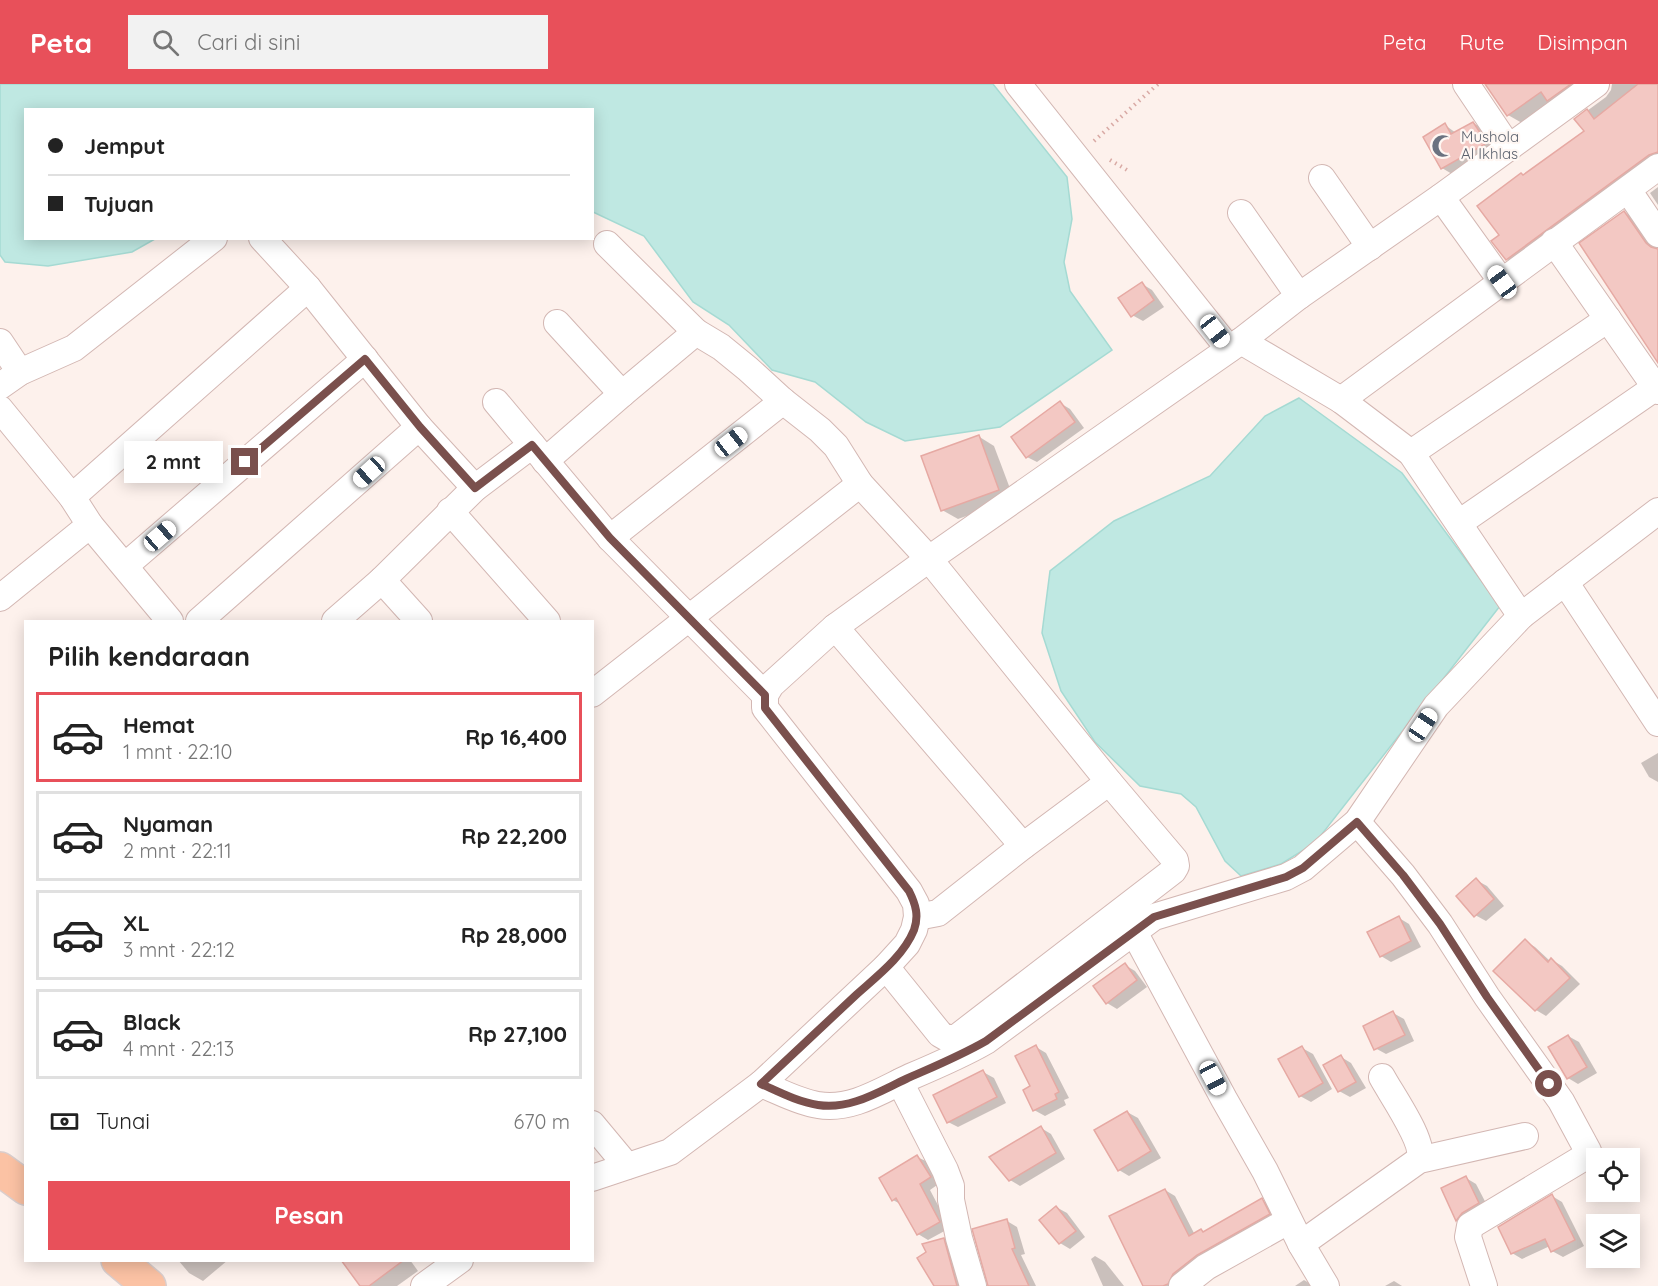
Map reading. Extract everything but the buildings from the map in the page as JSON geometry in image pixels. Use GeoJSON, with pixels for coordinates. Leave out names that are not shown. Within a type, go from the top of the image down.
{"type":"FeatureCollection","features":[{"type":"Feature","properties":{"kind":"main road"},"geometry":{"type":"LineString","coordinates":[[0,1169],[24,1187]]}},
{"type":"Feature","properties":{"kind":"main road"},"geometry":{"type":"LineString","coordinates":[[120,1262],[149,1286]]}},
{"type":"Feature","properties":{"kind":"street"},"geometry":{"type":"LineString","coordinates":[[1018,84],[1235,345],[1341,400],[1411,453],[1521,616]]}},
{"type":"Feature","properties":{"kind":"street"},"geometry":{"type":"LineString","coordinates":[[1466,84],[1509,148]]}},
{"type":"Feature","properties":{"kind":"street"},"geometry":{"type":"LineString","coordinates":[[594,1177],[670,1152],[761,1084],[886,967],[907,944],[914,930],[917,917],[916,904],[909,891],[765,708],[765,695],[771,685],[835,627],[1441,197],[1509,148],[1586,87]]}},
{"type":"Feature","properties":{"kind":"street"},"geometry":{"type":"LineString","coordinates":[[1341,400],[1658,167]]}},
{"type":"Feature","properties":{"kind":"street"},"geometry":{"type":"LineString","coordinates":[[1322,178],[1370,247]]}},
{"type":"Feature","properties":{"kind":"street"},"geometry":{"type":"LineString","coordinates":[[1628,190],[1658,234]]}},
{"type":"Feature","properties":{"kind":"street"},"geometry":{"type":"LineString","coordinates":[[1441,197],[1502,282]]}},
{"type":"Feature","properties":{"kind":"street"},"geometry":{"type":"LineString","coordinates":[[1241,213],[1299,296]]}},
{"type":"Feature","properties":{"kind":"street"},"geometry":{"type":"LineString","coordinates":[[0,342],[10,379],[74,348],[211,240]]}},
{"type":"Feature","properties":{"kind":"street"},"geometry":{"type":"LineString","coordinates":[[264,240],[308,288],[420,427],[475,488]]}},
{"type":"Feature","properties":{"kind":"street"},"geometry":{"type":"LineString","coordinates":[[1459,524],[1657,389],[1554,242]]}},
{"type":"Feature","properties":{"kind":"street"},"geometry":{"type":"LineString","coordinates":[[607,244],[696,332],[721,347],[836,446],[860,484],[929,559],[1175,860],[1176,866],[1173,871],[956,1038],[947,1038],[940,1034],[886,967]]}},
{"type":"Feature","properties":{"kind":"street"},"geometry":{"type":"LineString","coordinates":[[72,497],[308,288]]}},
{"type":"Feature","properties":{"kind":"street"},"geometry":{"type":"LineString","coordinates":[[1411,453],[1608,319]]}},
{"type":"Feature","properties":{"kind":"street"},"geometry":{"type":"LineString","coordinates":[[557,323],[622,394]]}},
{"type":"Feature","properties":{"kind":"street"},"geometry":{"type":"LineString","coordinates":[[336,620],[382,580],[475,488],[538,453],[622,394],[696,332]]}},
{"type":"Feature","properties":{"kind":"street"},"geometry":{"type":"LineString","coordinates":[[126,566],[365,359]]}},
{"type":"Feature","properties":{"kind":"street"},"geometry":{"type":"LineString","coordinates":[[610,538],[783,401]]}},
{"type":"Feature","properties":{"kind":"street"},"geometry":{"type":"LineString","coordinates":[[496,402],[610,538],[765,695]]}},
{"type":"Feature","properties":{"kind":"street"},"geometry":{"type":"LineString","coordinates":[[0,409],[72,497],[90,525],[169,620]]}},
{"type":"Feature","properties":{"kind":"street"},"geometry":{"type":"LineString","coordinates":[[200,620],[420,427]]}},
{"type":"Feature","properties":{"kind":"street"},"geometry":{"type":"LineString","coordinates":[[596,683],[688,618],[860,484]]}},
{"type":"Feature","properties":{"kind":"street"},"geometry":{"type":"LineString","coordinates":[[450,511],[547,620]]}},
{"type":"Feature","properties":{"kind":"street"},"geometry":{"type":"LineString","coordinates":[[761,1084],[819,1106],[867,1099],[986,1041],[1154,917],[1286,877],[1303,868],[1357,822],[1436,706],[1521,616],[1658,511]]}},
{"type":"Feature","properties":{"kind":"street"},"geometry":{"type":"LineString","coordinates":[[2,592],[90,525]]}},
{"type":"Feature","properties":{"kind":"street"},"geometry":{"type":"LineString","coordinates":[[382,580],[418,620]]}},
{"type":"Feature","properties":{"kind":"street"},"geometry":{"type":"LineString","coordinates":[[1565,582],[1658,723]]}},
{"type":"Feature","properties":{"kind":"street"},"geometry":{"type":"LineString","coordinates":[[835,627],[1023,846]]}},
{"type":"Feature","properties":{"kind":"street"},"geometry":{"type":"LineString","coordinates":[[917,917],[938,913],[1109,782]]}},
{"type":"Feature","properties":{"kind":"street"},"geometry":{"type":"LineString","coordinates":[[1357,822],[1403,875],[1440,924],[1487,997],[1561,1101],[1588,1151],[1583,1158],[1470,1227],[1468,1237],[1484,1286]]}},
{"type":"Feature","properties":{"kind":"street"},"geometry":{"type":"LineString","coordinates":[[1134,932],[1265,1171],[1288,1221],[1326,1286]]}},
{"type":"Feature","properties":{"kind":"street"},"geometry":{"type":"LineString","coordinates":[[1382,1077],[1420,1147],[1419,1160]]}},
{"type":"Feature","properties":{"kind":"street"},"geometry":{"type":"LineString","coordinates":[[900,1082],[951,1186],[951,1200],[959,1238],[973,1286]]}},
{"type":"Feature","properties":{"kind":"street"},"geometry":{"type":"LineString","coordinates":[[594,1126],[627,1166]]}},
{"type":"Feature","properties":{"kind":"street"},"geometry":{"type":"LineString","coordinates":[[1301,1244],[1419,1160],[1526,1136]]}},
{"type":"Feature","properties":{"kind":"street"},"geometry":{"type":"LineString","coordinates":[[1182,1286],[1206,1267],[1288,1221]]}},
{"type":"Feature","properties":{"kind":"street"},"geometry":{"type":"LineString","coordinates":[[424,1286],[457,1262]]}},
{"type":"Feature","properties":{"kind":"path"},"geometry":{"type":"LineString","coordinates":[[1090,147],[1097,137],[1158,84]]}},
{"type":"Feature","properties":{"kind":"path"},"geometry":{"type":"LineString","coordinates":[[1108,158],[1127,170]]}},
{"type":"Feature","properties":{"kind":"water"},"geometry":{"type":"Polygon","coordinates":[[[0,84],[993,84],[1067,177],[1072,219],[1064,262],[1070,291],[1112,350],[1000,427],[905,441],[866,422],[815,382],[772,370],[729,325],[693,302],[644,236],[594,212],[594,108],[24,108],[24,240],[153,240],[132,252],[48,266],[5,262],[0,255],[0,84]]]}},
{"type":"Feature","properties":{"kind":"water"},"geometry":{"type":"Polygon","coordinates":[[[1299,398],[1402,473],[1500,606],[1315,843],[1281,864],[1241,876],[1225,861],[1196,807],[1181,794],[1140,786],[1095,742],[1061,691],[1042,633],[1050,571],[1114,521],[1210,476],[1265,416],[1299,398]]]}},
{"type":"Feature","properties":{"kind":"place","name":"Mushola Al Ikhlas"},"geometry":{"type":"Point","coordinates":[1443,146]}},
{"type":"Feature","properties":{"kind":"route"},"geometry":{"type":"LineString","coordinates":[[245,462],[365,359],[420,427],[475,488],[532,445],[610,538],[765,695],[765,708],[909,891],[916,904],[917,917],[907,944],[886,967],[761,1084],[819,1106],[867,1099],[986,1041],[1154,917],[1286,877],[1303,868],[1357,822],[1403,875],[1440,924],[1487,997],[1549,1084]]}}]}
